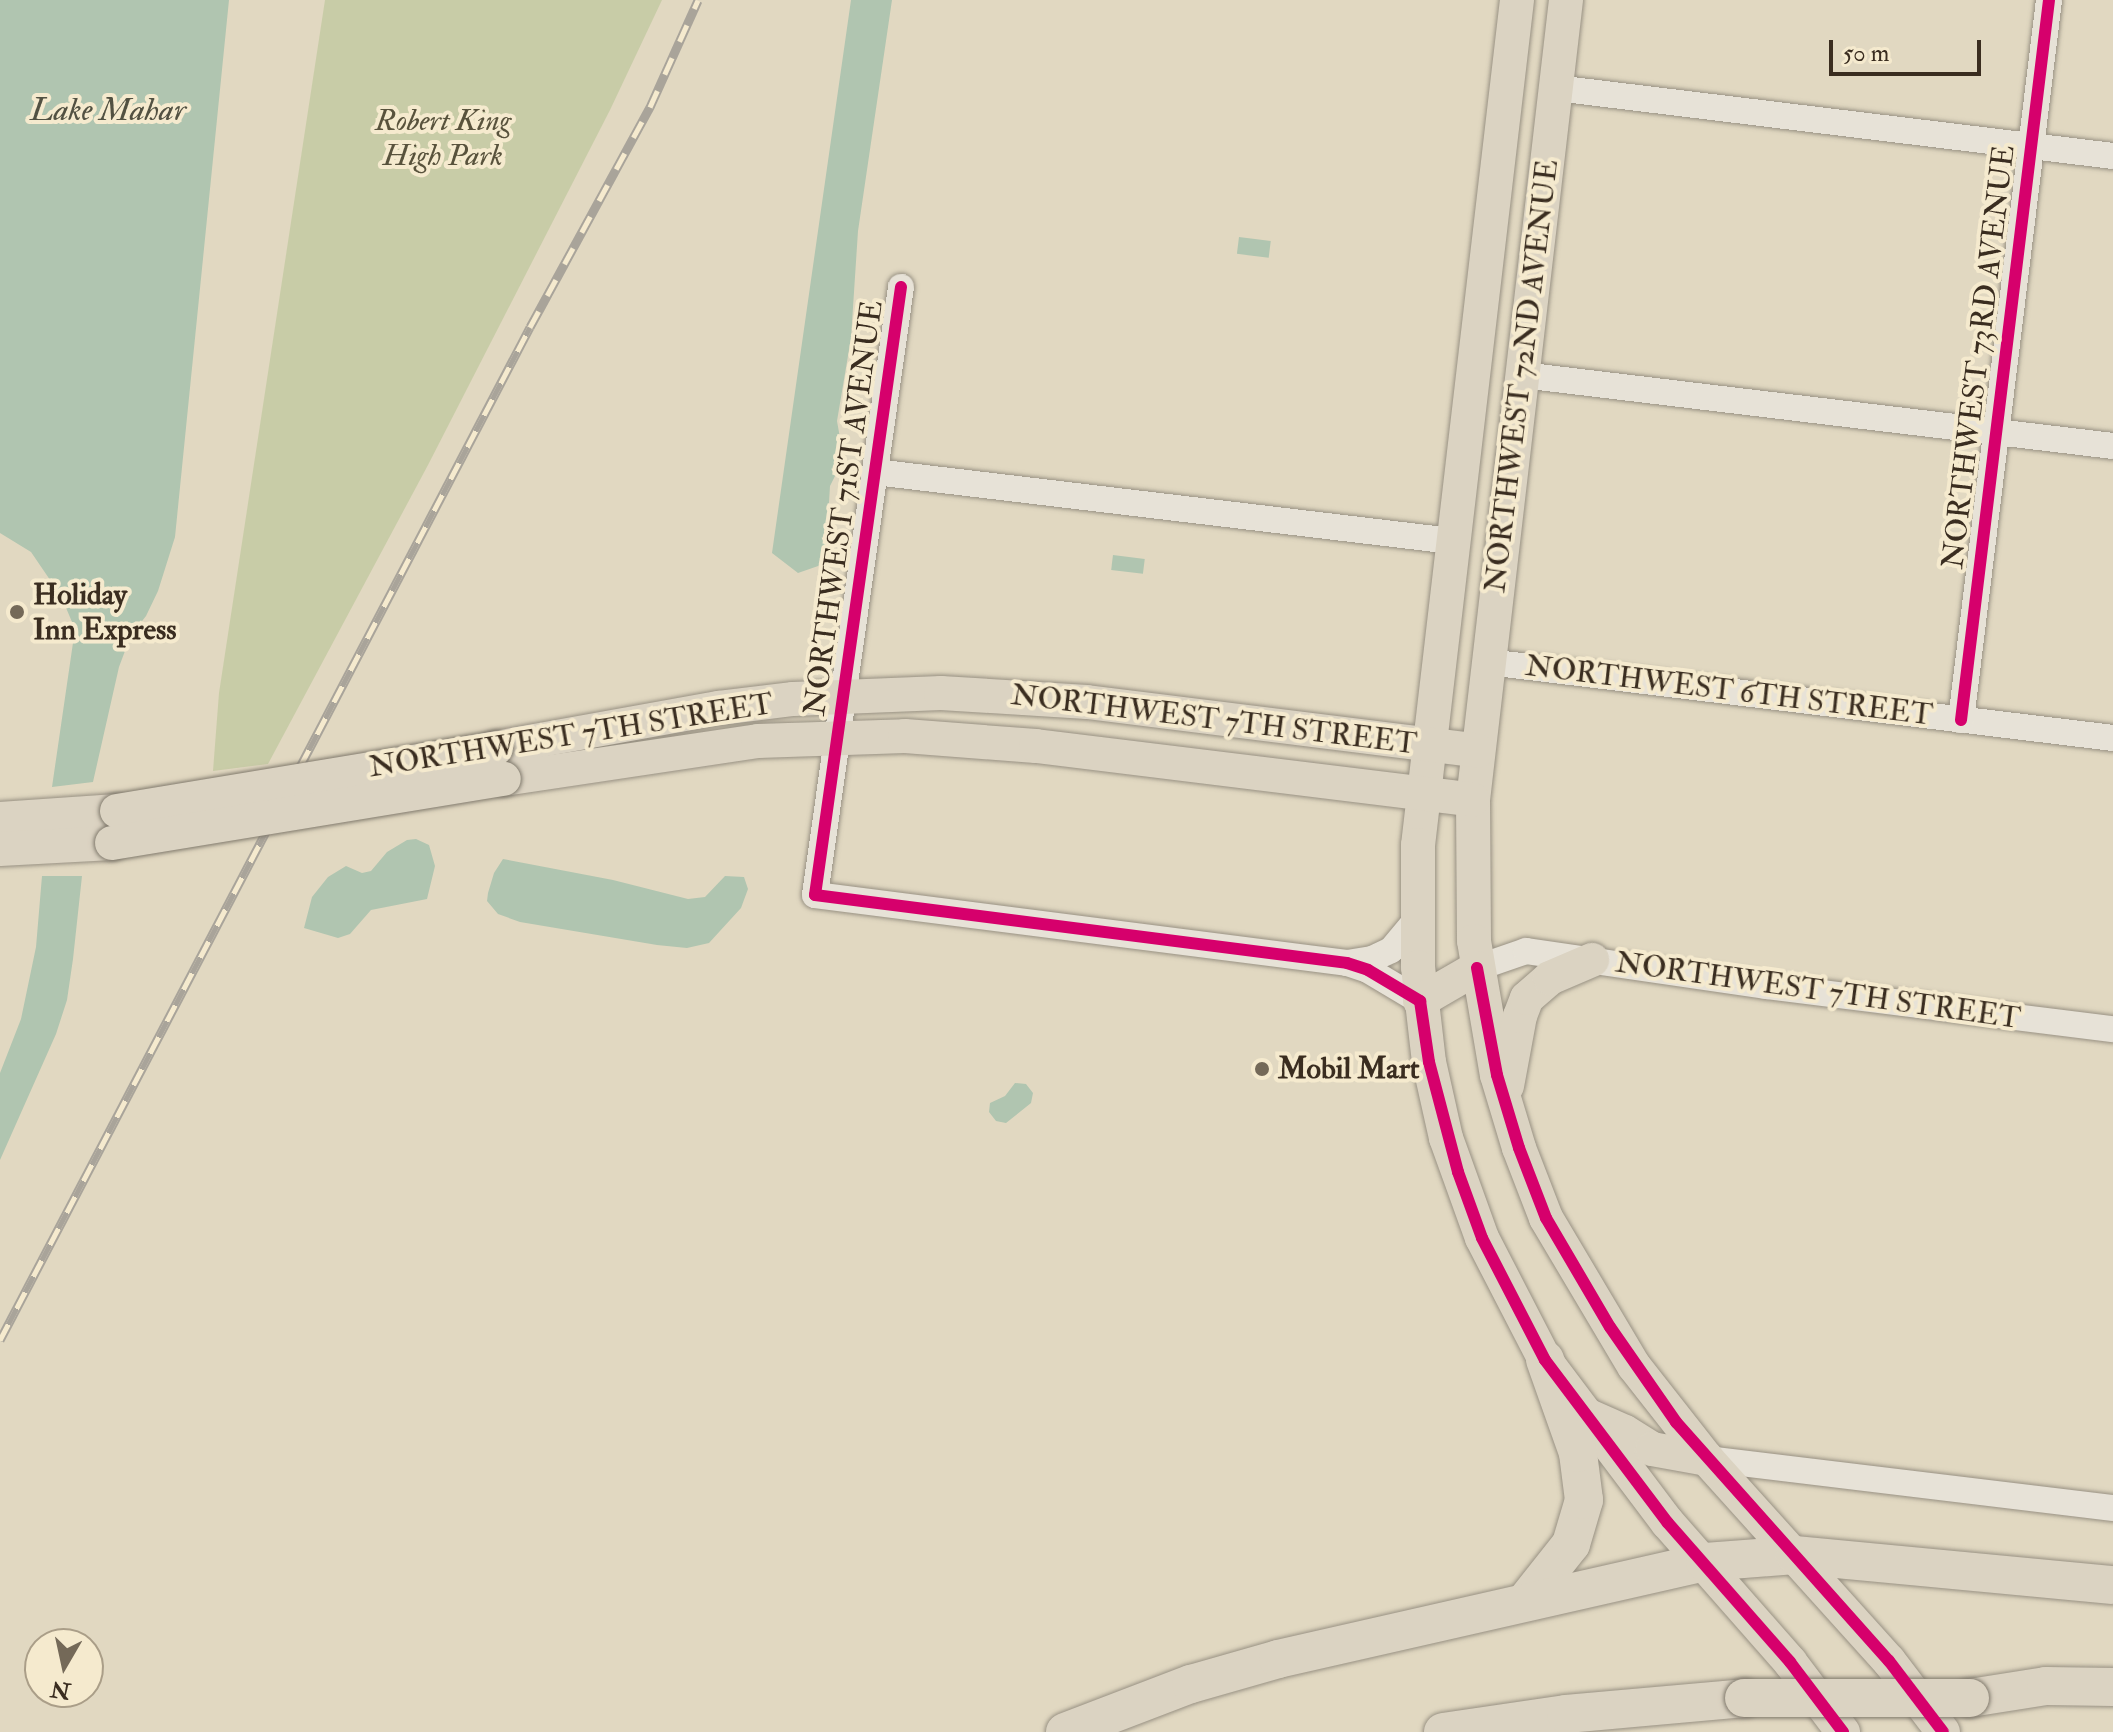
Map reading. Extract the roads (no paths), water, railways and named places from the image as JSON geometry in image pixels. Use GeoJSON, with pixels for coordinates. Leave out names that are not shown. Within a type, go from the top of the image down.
{"type":"FeatureCollection","features":[{"type":"Feature","properties":{"kind":"highway"},"geometry":{"type":"LineString","coordinates":[[1525,1602],[1556,1568],[1571,1544],[1584,1500],[1578,1453],[1545,1360]]}},
{"type":"Feature","properties":{"kind":"highway"},"geometry":{"type":"LineString","coordinates":[[1065,1732],[1191,1684],[1278,1659],[1705,1562],[1795,1555],[2113,1585]]}},
{"type":"Feature","properties":{"kind":"highway"},"geometry":{"type":"LineString","coordinates":[[1970,1698],[2046,1686],[2113,1687]]}},
{"type":"Feature","properties":{"kind":"highway"},"geometry":{"type":"LineString","coordinates":[[1443,1732],[1566,1714],[1744,1698],[1970,1698],[2113,1707]]}},
{"type":"Feature","properties":{"kind":"main road","name":"NORTHWEST 72ND AVENUE"},"geometry":{"type":"LineString","coordinates":[[1517,0],[1423,793],[1416,920],[1420,1001],[1431,1076],[1458,1172],[1482,1238],[1545,1360],[1675,1532],[1705,1562],[1843,1732]]}},
{"type":"Feature","properties":{"kind":"main road","name":"NORTHWEST 72ND AVENUE"},"geometry":{"type":"LineString","coordinates":[[1566,0],[1473,800],[1472,914],[1477,968],[1505,1102],[1546,1218],[1634,1366],[1707,1459],[1889,1661],[1943,1732]]}},
{"type":"Feature","properties":{"kind":"main road"},"geometry":{"type":"LineString","coordinates":[[1506,83],[1556,88]]}},
{"type":"Feature","properties":{"kind":"main road"},"geometry":{"type":"LineString","coordinates":[[1472,369],[1522,375]]}},
{"type":"Feature","properties":{"kind":"main road","name":"NORTHWEST 7TH STREET"},"geometry":{"type":"LineString","coordinates":[[0,849],[500,763],[719,708],[844,696],[941,693],[1029,697],[1478,751]]}},
{"type":"Feature","properties":{"kind":"main road","name":"NORTHWEST 7TH STREET"},"geometry":{"type":"LineString","coordinates":[[500,763],[839,736],[905,736],[1025,745],[1473,800]]}},
{"type":"Feature","properties":{"kind":"main road","name":"NORTHWEST 7TH STREET"},"geometry":{"type":"LineString","coordinates":[[0,819],[115,827]]}},
{"type":"Feature","properties":{"kind":"main road"},"geometry":{"type":"LineString","coordinates":[[1505,1102],[1520,1016],[1527,998],[1550,978],[1592,960]]}},
{"type":"Feature","properties":{"kind":"main road"},"geometry":{"type":"LineString","coordinates":[[1420,1001],[1477,968]]}},
{"type":"Feature","properties":{"kind":"main road"},"geometry":{"type":"LineString","coordinates":[[1583,1414],[1625,1432],[1652,1449],[1707,1459]]}},
{"type":"Feature","properties":{"kind":"street","name":"NORTHWEST 73RD AVENUE"},"geometry":{"type":"LineString","coordinates":[[1961,720],[2049,0]]}},
{"type":"Feature","properties":{"kind":"street"},"geometry":{"type":"LineString","coordinates":[[1556,88],[2113,156]]}},
{"type":"Feature","properties":{"kind":"street","name":"NORTHWEST 71ST AVENUE"},"geometry":{"type":"LineString","coordinates":[[901,287],[815,895],[1347,963]]}},
{"type":"Feature","properties":{"kind":"street"},"geometry":{"type":"LineString","coordinates":[[1522,375],[2113,446]]}},
{"type":"Feature","properties":{"kind":"street"},"geometry":{"type":"LineString","coordinates":[[875,472],[1452,541]]}},
{"type":"Feature","properties":{"kind":"street","name":"NORTHWEST 6TH STREET"},"geometry":{"type":"LineString","coordinates":[[1488,662],[2113,738]]}},
{"type":"Feature","properties":{"kind":"street"},"geometry":{"type":"LineString","coordinates":[[1347,963],[1372,959],[1391,950],[1416,920]]}},
{"type":"Feature","properties":{"kind":"street","name":"NORTHWEST 7TH STREET"},"geometry":{"type":"LineString","coordinates":[[1477,968],[1526,951],[1752,984],[2113,1029]]}},
{"type":"Feature","properties":{"kind":"street"},"geometry":{"type":"LineString","coordinates":[[1347,963],[1368,970],[1420,1001]]}},
{"type":"Feature","properties":{"kind":"street"},"geometry":{"type":"LineString","coordinates":[[1707,1459],[2113,1508]]}},
{"type":"Feature","properties":{"kind":"water","name":"Lake Mahar"},"geometry":{"type":"Polygon","coordinates":[[[0,0],[229,0],[175,537],[158,591],[146,616],[131,635],[119,667],[93,782],[52,787],[75,629],[61,596],[31,552],[0,533],[0,0]]]}},
{"type":"Feature","properties":{"kind":"water"},"geometry":{"type":"Polygon","coordinates":[[[851,0],[892,0],[858,231],[851,338],[837,421],[840,438],[834,457],[836,474],[830,486],[826,553],[821,565],[798,573],[772,553],[851,0]]]}},
{"type":"Feature","properties":{"kind":"water"},"geometry":{"type":"Polygon","coordinates":[[[1239,237],[1271,241],[1269,258],[1237,254],[1239,237]]]}},
{"type":"Feature","properties":{"kind":"water"},"geometry":{"type":"Polygon","coordinates":[[[1113,555],[1145,559],[1143,574],[1111,570],[1113,555]]]}},
{"type":"Feature","properties":{"kind":"water"},"geometry":{"type":"Polygon","coordinates":[[[416,839],[429,845],[435,866],[427,899],[371,910],[350,934],[338,938],[304,928],[312,897],[328,877],[346,866],[362,873],[371,871],[387,852],[407,840],[416,839]]]}},
{"type":"Feature","properties":{"kind":"water"},"geometry":{"type":"Polygon","coordinates":[[[503,859],[613,880],[688,899],[705,897],[725,876],[744,877],[748,889],[741,908],[709,943],[687,948],[657,945],[520,922],[498,914],[487,901],[494,873],[503,859]]]}},
{"type":"Feature","properties":{"kind":"water"},"geometry":{"type":"Polygon","coordinates":[[[42,876],[82,876],[67,1000],[56,1034],[0,1160],[0,1073],[21,1019],[36,947],[42,876]]]}},
{"type":"Feature","properties":{"kind":"water"},"geometry":{"type":"Polygon","coordinates":[[[1015,1083],[1026,1084],[1033,1093],[1031,1103],[1006,1123],[996,1121],[989,1112],[990,1103],[1005,1096],[1015,1083]]]}},
{"type":"Feature","properties":{"kind":"railway"},"geometry":{"type":"LineString","coordinates":[[0,1340],[530,327],[650,107],[698,0]]}},
{"type":"Feature","properties":{"kind":"place","name":"Holiday Inn Express"},"geometry":{"type":"Point","coordinates":[17,612]}},
{"type":"Feature","properties":{"kind":"place","name":"Mobil Mart"},"geometry":{"type":"Point","coordinates":[1262,1069]}},
{"type":"Feature","properties":{"kind":"park label","name":"Robert King High Park"},"geometry":{"type":"Point","coordinates":[443,138]}}]}
